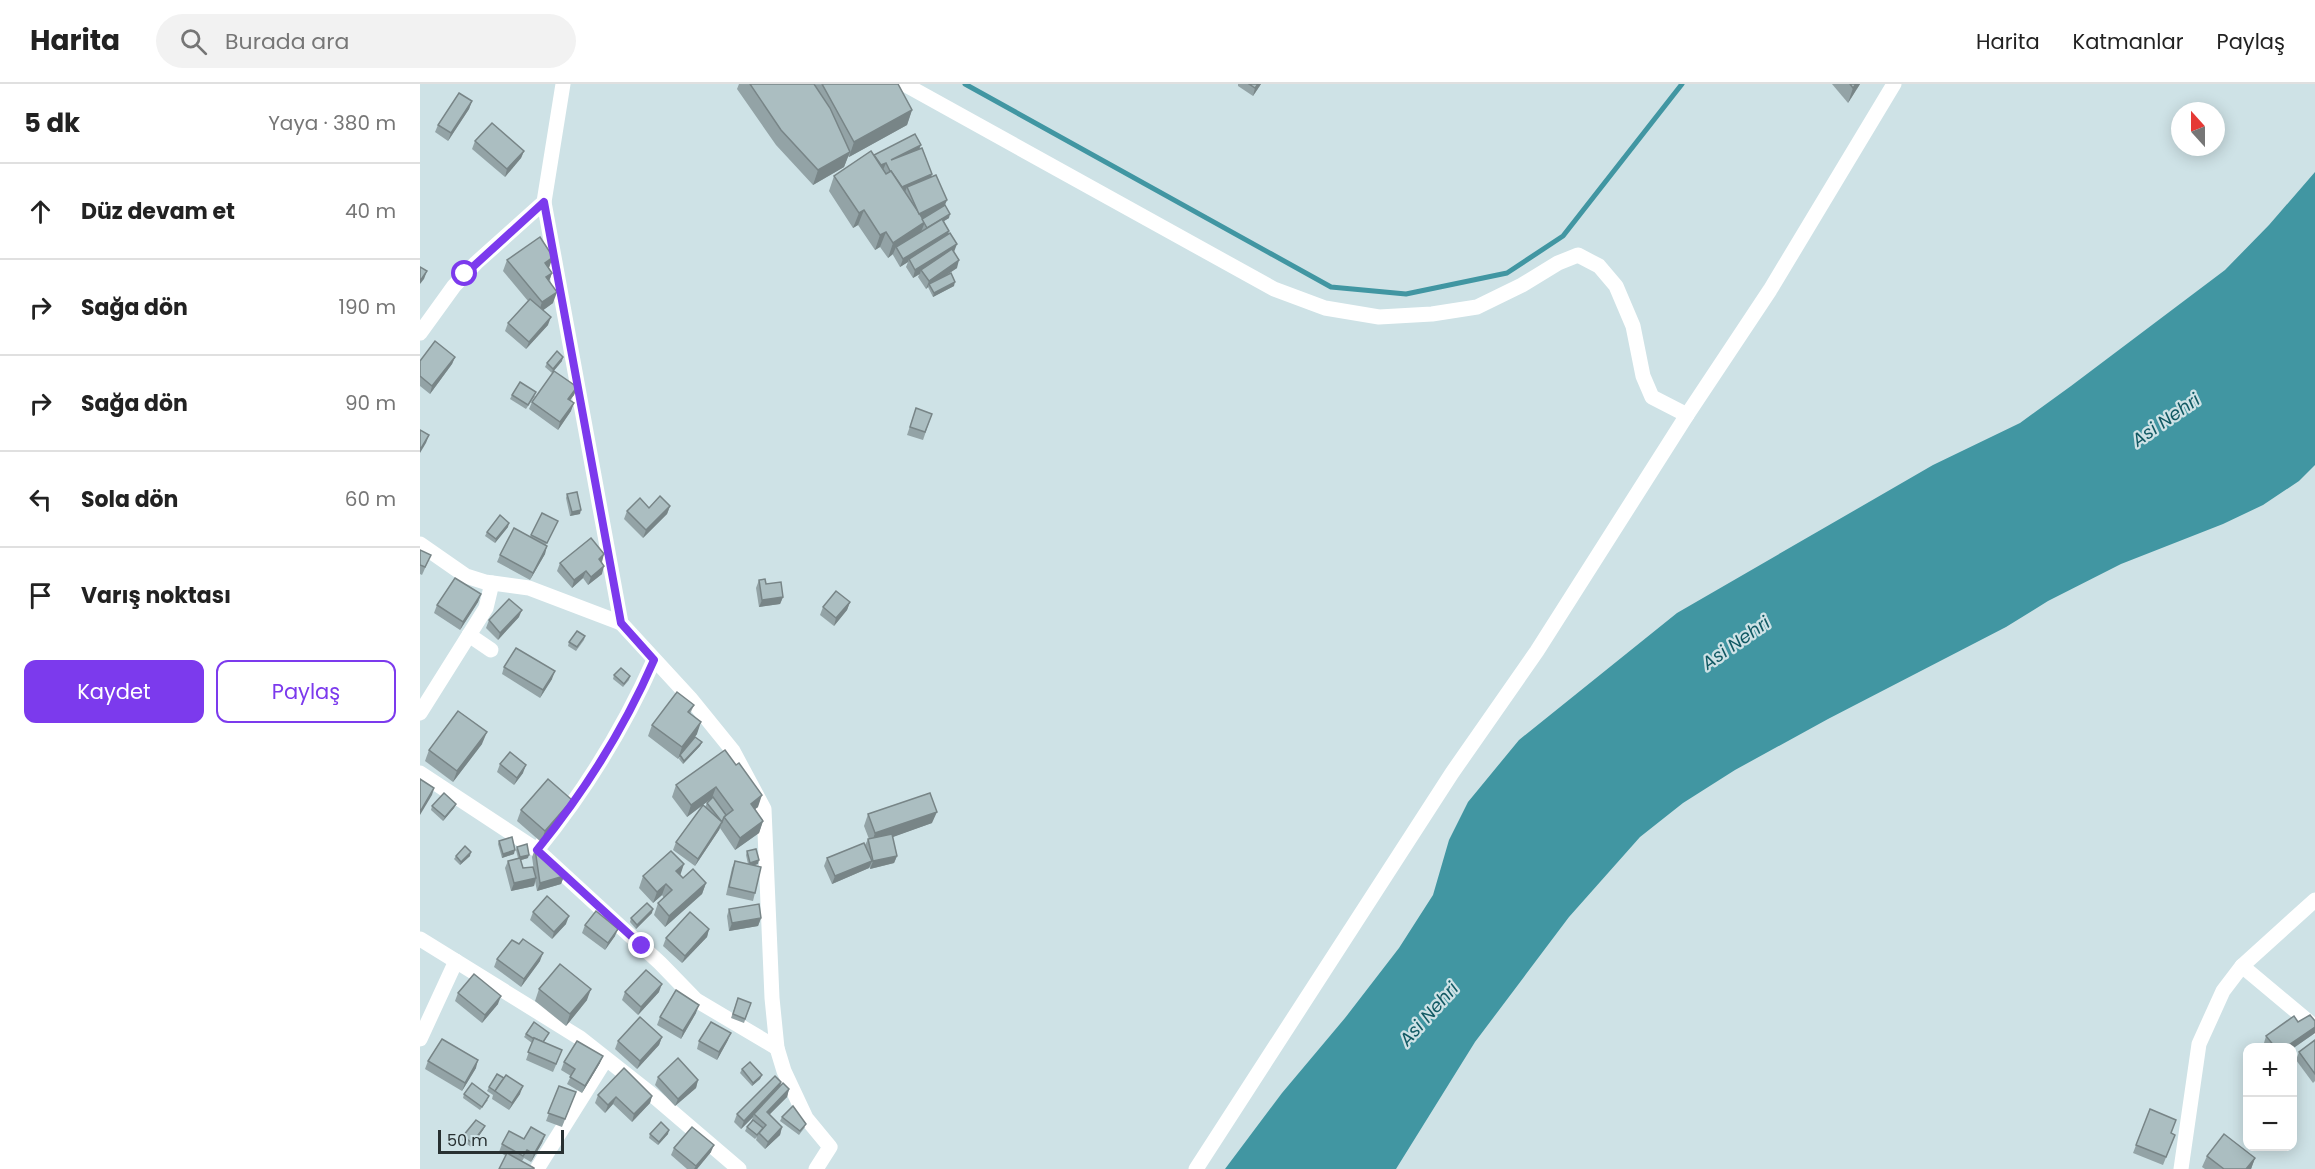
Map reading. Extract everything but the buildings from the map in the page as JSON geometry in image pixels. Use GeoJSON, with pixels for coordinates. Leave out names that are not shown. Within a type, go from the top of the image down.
{"type":"FeatureCollection","features":[{"type":"Feature","properties":{"kind":"street"},"geometry":{"type":"LineString","coordinates":[[563,84],[544,202],[621,623]]}},
{"type":"Feature","properties":{"kind":"street"},"geometry":{"type":"LineString","coordinates":[[904,84],[1275,289],[1325,308],[1379,317],[1432,314],[1477,307],[1522,285],[1558,263],[1578,255],[1599,266],[1616,286],[1633,326],[1643,376],[1652,397],[1687,415]]}},
{"type":"Feature","properties":{"kind":"street"},"geometry":{"type":"LineString","coordinates":[[1196,1169],[1452,773],[1537,651],[1687,415],[1770,290],[1894,84]]}},
{"type":"Feature","properties":{"kind":"street"},"geometry":{"type":"LineString","coordinates":[[420,333],[454,286],[476,263],[544,202]]}},
{"type":"Feature","properties":{"kind":"street"},"geometry":{"type":"LineString","coordinates":[[420,544],[466,576],[492,583],[529,588],[621,623],[690,698],[733,751],[764,809],[772,998],[777,1048],[784,1071],[807,1118],[830,1147],[816,1169]]}},
{"type":"Feature","properties":{"kind":"street"},"geometry":{"type":"LineString","coordinates":[[420,713],[486,608],[492,583]]}},
{"type":"Feature","properties":{"kind":"street"},"geometry":{"type":"LineString","coordinates":[[469,635],[491,651]]}},
{"type":"Feature","properties":{"kind":"street"},"geometry":{"type":"LineString","coordinates":[[537,850],[568,812],[596,771],[641,690],[654,660]]}},
{"type":"Feature","properties":{"kind":"street"},"geometry":{"type":"LineString","coordinates":[[420,773],[537,850],[660,963],[696,1000],[777,1048]]}},
{"type":"Feature","properties":{"kind":"street"},"geometry":{"type":"LineString","coordinates":[[2181,1169],[2199,1044],[2223,991],[2242,966],[2315,900]]}},
{"type":"Feature","properties":{"kind":"street"},"geometry":{"type":"LineString","coordinates":[[420,939],[580,1038],[656,1098],[739,1169]]}},
{"type":"Feature","properties":{"kind":"street"},"geometry":{"type":"LineString","coordinates":[[420,1039],[456,961]]}},
{"type":"Feature","properties":{"kind":"street"},"geometry":{"type":"LineString","coordinates":[[2242,966],[2315,1028]]}},
{"type":"Feature","properties":{"kind":"street"},"geometry":{"type":"LineString","coordinates":[[537,1169],[606,1059]]}},
{"type":"Feature","properties":{"kind":"water","name":"Asi Nehri"},"geometry":{"type":"Polygon","coordinates":[[[2315,172],[2315,465],[2299,481],[2263,505],[2223,524],[2121,564],[2048,601],[2006,627],[1735,770],[1683,803],[1640,837],[1569,917],[1475,1042],[1396,1169],[1225,1169],[1282,1093],[1345,1018],[1399,948],[1433,895],[1449,840],[1468,802],[1519,740],[1677,613],[1933,465],[2020,423],[2225,270],[2269,225],[2315,172]]]}},
{"type":"Feature","properties":{"kind":"waterway"},"geometry":{"type":"LineString","coordinates":[[965,84],[1331,287],[1406,294],[1507,273],[1563,236],[1682,84]]}},
{"type":"Feature","properties":{"kind":"route"},"geometry":{"type":"LineString","coordinates":[[465,274],[544,202],[621,623],[654,660],[641,690],[596,771],[568,812],[537,850],[642,946]]}}]}
